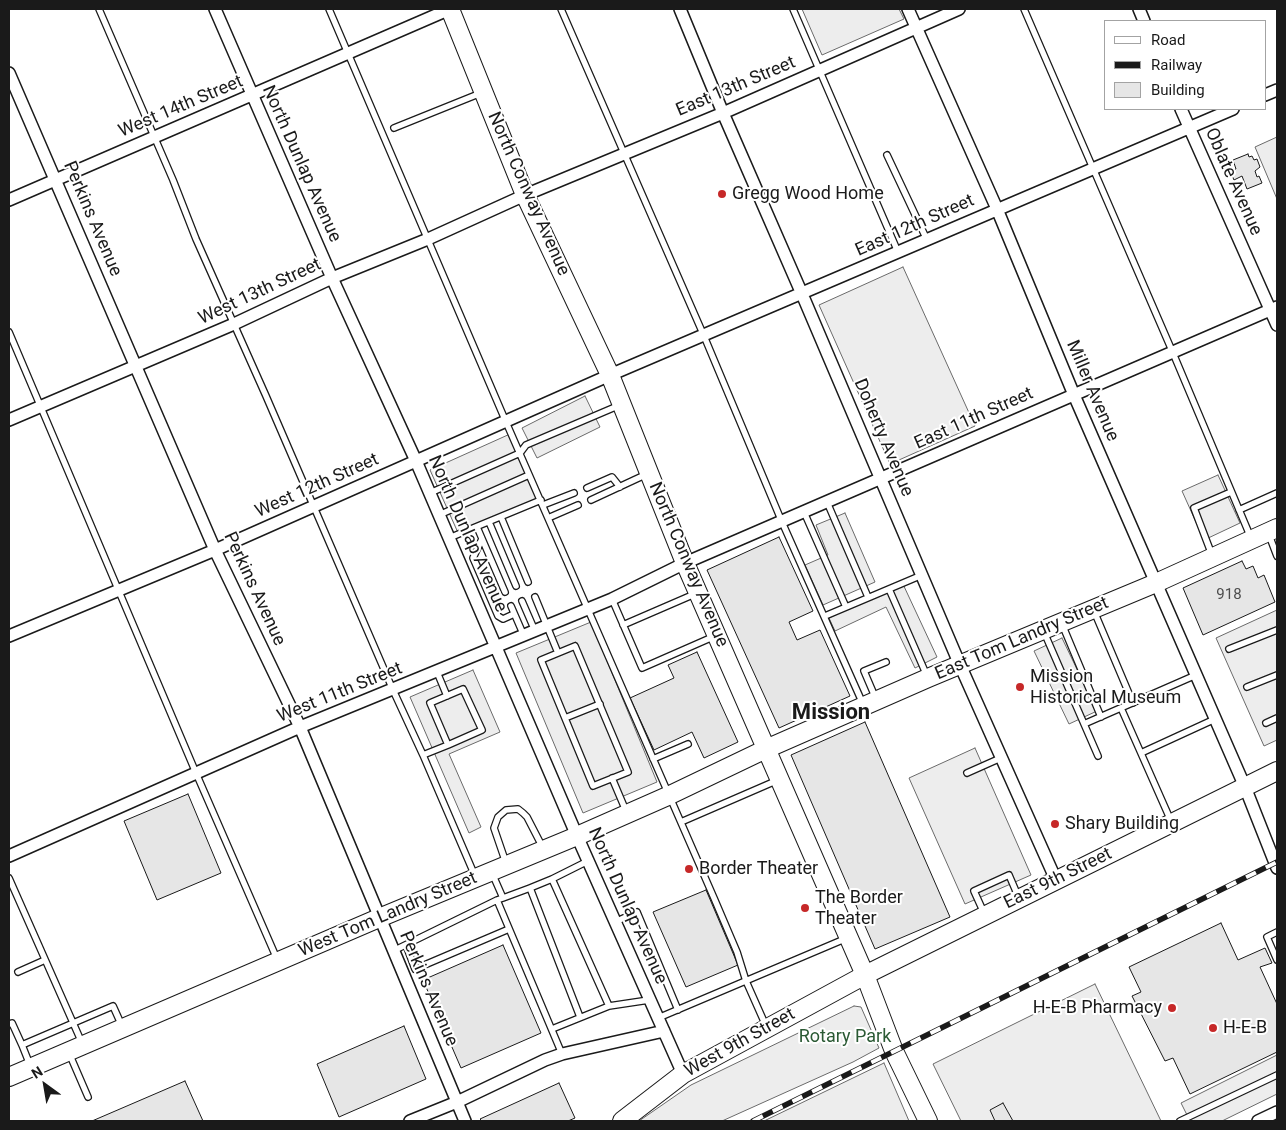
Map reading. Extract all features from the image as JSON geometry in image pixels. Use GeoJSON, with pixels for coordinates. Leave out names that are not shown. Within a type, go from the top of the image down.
{"type":"FeatureCollection","features":[{"type":"Feature","properties":{"kind":"main road","name":"North Conway Avenue"},"geometry":{"type":"LineString","coordinates":[[450,9],[525,195],[610,375],[685,563],[849,937],[894,1050],[928,1121]]}},
{"type":"Feature","properties":{"kind":"main road","name":"East Tom Landry Street"},"geometry":{"type":"LineString","coordinates":[[766,749],[928,678],[1156,583],[1273,530]]}},
{"type":"Feature","properties":{"kind":"main road","name":"West Tom Landry Street"},"geometry":{"type":"LineString","coordinates":[[9,1077],[379,918],[628,814],[766,749]]}},
{"type":"Feature","properties":{"kind":"main road","name":"East 9th Street"},"geometry":{"type":"LineString","coordinates":[[865,975],[1277,771]]}},
{"type":"Feature","properties":{"kind":"main road","name":"West 9th Street"},"geometry":{"type":"LineString","coordinates":[[622,1121],[683,1074],[865,975]]}},
{"type":"Feature","properties":{"kind":"street","name":"North Dunlap Avenue"},"geometry":{"type":"LineString","coordinates":[[215,9],[332,278],[416,461],[577,836],[683,1074]]}},
{"type":"Feature","properties":{"kind":"street","name":"West 14th Street"},"geometry":{"type":"LineString","coordinates":[[9,200],[450,9]]}},
{"type":"Feature","properties":{"kind":"street","name":"Doherty Avenue"},"geometry":{"type":"LineString","coordinates":[[680,9],[723,113],[923,574],[960,665],[1056,880]]}},
{"type":"Feature","properties":{"kind":"street","name":"Miller Avenue"},"geometry":{"type":"LineString","coordinates":[[908,9],[997,209],[1074,395],[1245,787],[1277,868]]}},
{"type":"Feature","properties":{"kind":"street","name":"East 13th Street"},"geometry":{"type":"LineString","coordinates":[[525,195],[723,113],[959,9]]}},
{"type":"Feature","properties":{"kind":"street","name":"Perkins Avenue"},"geometry":{"type":"LineString","coordinates":[[9,73],[216,550],[300,727],[465,1121]]}},
{"type":"Feature","properties":{"kind":"street","name":"Oblate Avenue"},"geometry":{"type":"LineString","coordinates":[[1182,110],[1274,309],[1277,325]]}},
{"type":"Feature","properties":{"kind":"street","name":"East 12th Street"},"geometry":{"type":"LineString","coordinates":[[610,375],[1231,110]]}},
{"type":"Feature","properties":{"kind":"street","name":"West 13th Street"},"geometry":{"type":"LineString","coordinates":[[9,420],[234,324],[332,278],[428,239],[525,195]]}},
{"type":"Feature","properties":{"kind":"street","name":"East 11th Street"},"geometry":{"type":"LineString","coordinates":[[685,563],[1274,309]]}},
{"type":"Feature","properties":{"kind":"street","name":"West 12th Street"},"geometry":{"type":"LineString","coordinates":[[9,636],[216,550],[610,375]]}},
{"type":"Feature","properties":{"kind":"street","name":"West 11th Street"},"geometry":{"type":"LineString","coordinates":[[9,856],[300,727],[437,672],[612,598],[685,563]]}},
{"type":"Feature","properties":{"kind":"street"},"geometry":{"type":"LineString","coordinates":[[410,1121],[457,1102],[562,1054],[664,1032]]}},
{"type":"Feature","properties":{"kind":"street"},"geometry":{"type":"LineString","coordinates":[[1258,1121],[1277,1112]]}},
{"type":"Feature","properties":{"kind":"lane"},"geometry":{"type":"LineString","coordinates":[[99,9],[196,239],[393,690],[423,755],[491,871],[509,929],[562,1054]]}},
{"type":"Feature","properties":{"kind":"lane"},"geometry":{"type":"LineString","coordinates":[[329,9],[506,422],[670,795],[737,952],[746,981],[767,1028]]}},
{"type":"Feature","properties":{"kind":"lane"},"geometry":{"type":"LineString","coordinates":[[561,9],[704,336],[782,522],[825,616],[870,704]]}},
{"type":"Feature","properties":{"kind":"lane"},"geometry":{"type":"LineString","coordinates":[[793,9],[898,252]]}},
{"type":"Feature","properties":{"kind":"lane"},"geometry":{"type":"LineString","coordinates":[[1024,9],[1252,540]]}},
{"type":"Feature","properties":{"kind":"lane"},"geometry":{"type":"LineString","coordinates":[[394,128],[483,92]]}},
{"type":"Feature","properties":{"kind":"lane"},"geometry":{"type":"LineString","coordinates":[[888,155],[927,240]]}},
{"type":"Feature","properties":{"kind":"lane"},"geometry":{"type":"LineString","coordinates":[[9,332],[278,961]]}},
{"type":"Feature","properties":{"kind":"lane"},"geometry":{"type":"LineString","coordinates":[[430,493],[520,453],[526,445],[622,404]]}},
{"type":"Feature","properties":{"kind":"lane"},"geometry":{"type":"LineString","coordinates":[[591,500],[649,473]]}},
{"type":"Feature","properties":{"kind":"lane"},"geometry":{"type":"LineString","coordinates":[[439,515],[530,475]]}},
{"type":"Feature","properties":{"kind":"lane"},"geometry":{"type":"LineString","coordinates":[[587,488],[612,477],[620,487]]}},
{"type":"Feature","properties":{"kind":"lane"},"geometry":{"type":"LineString","coordinates":[[1212,557],[1194,508],[1231,492]]}},
{"type":"Feature","properties":{"kind":"lane"},"geometry":{"type":"LineString","coordinates":[[449,538],[501,516],[574,493]]}},
{"type":"Feature","properties":{"kind":"lane"},"geometry":{"type":"LineString","coordinates":[[1239,510],[1277,493]]}},
{"type":"Feature","properties":{"kind":"lane"},"geometry":{"type":"LineString","coordinates":[[827,502],[868,598]]}},
{"type":"Feature","properties":{"kind":"lane"},"geometry":{"type":"LineString","coordinates":[[548,518],[578,505]]}},
{"type":"Feature","properties":{"kind":"lane"},"geometry":{"type":"LineString","coordinates":[[804,512],[846,607]]}},
{"type":"Feature","properties":{"kind":"lane"},"geometry":{"type":"LineString","coordinates":[[501,516],[528,582]]}},
{"type":"Feature","properties":{"kind":"lane"},"geometry":{"type":"LineString","coordinates":[[489,522],[516,586]]}},
{"type":"Feature","properties":{"kind":"lane"},"geometry":{"type":"LineString","coordinates":[[477,526],[505,592]]}},
{"type":"Feature","properties":{"kind":"lane"},"geometry":{"type":"LineString","coordinates":[[1273,530],[1277,556]]}},
{"type":"Feature","properties":{"kind":"lane"},"geometry":{"type":"LineString","coordinates":[[482,539],[473,558],[498,616],[502,619],[514,614]]}},
{"type":"Feature","properties":{"kind":"lane"},"geometry":{"type":"LineString","coordinates":[[825,616],[923,574]]}},
{"type":"Feature","properties":{"kind":"lane"},"geometry":{"type":"LineString","coordinates":[[889,589],[928,678]]}},
{"type":"Feature","properties":{"kind":"lane"},"geometry":{"type":"LineString","coordinates":[[624,625],[698,593]]}},
{"type":"Feature","properties":{"kind":"lane"},"geometry":{"type":"LineString","coordinates":[[535,597],[558,653]]}},
{"type":"Feature","properties":{"kind":"lane"},"geometry":{"type":"LineString","coordinates":[[612,598],[642,668],[716,635]]}},
{"type":"Feature","properties":{"kind":"lane"},"geometry":{"type":"LineString","coordinates":[[522,601],[529,633]]}},
{"type":"Feature","properties":{"kind":"lane"},"geometry":{"type":"LineString","coordinates":[[511,606],[514,614],[529,633]]}},
{"type":"Feature","properties":{"kind":"lane"},"geometry":{"type":"LineString","coordinates":[[1093,610],[1133,702]]}},
{"type":"Feature","properties":{"kind":"lane"},"geometry":{"type":"LineString","coordinates":[[1061,623],[1101,717]]}},
{"type":"Feature","properties":{"kind":"lane"},"geometry":{"type":"LineString","coordinates":[[1044,630],[1098,756]]}},
{"type":"Feature","properties":{"kind":"lane"},"geometry":{"type":"LineString","coordinates":[[1230,649],[1277,630]]}},
{"type":"Feature","properties":{"kind":"lane"},"geometry":{"type":"LineString","coordinates":[[576,646],[600,704],[628,772],[593,786],[541,660],[576,646]]}},
{"type":"Feature","properties":{"kind":"lane"},"geometry":{"type":"LineString","coordinates":[[870,704],[864,671],[886,662]]}},
{"type":"Feature","properties":{"kind":"lane"},"geometry":{"type":"LineString","coordinates":[[437,672],[447,696]]}},
{"type":"Feature","properties":{"kind":"lane"},"geometry":{"type":"LineString","coordinates":[[1084,724],[1196,675]]}},
{"type":"Feature","properties":{"kind":"lane"},"geometry":{"type":"LineString","coordinates":[[1247,687],[1277,675]]}},
{"type":"Feature","properties":{"kind":"lane"},"geometry":{"type":"LineString","coordinates":[[423,755],[482,730],[463,689],[430,703],[448,744]]}},
{"type":"Feature","properties":{"kind":"lane"},"geometry":{"type":"LineString","coordinates":[[565,718],[600,704]]}},
{"type":"Feature","properties":{"kind":"lane"},"geometry":{"type":"LineString","coordinates":[[1121,708],[1172,823]]}},
{"type":"Feature","properties":{"kind":"lane"},"geometry":{"type":"LineString","coordinates":[[1266,723],[1277,718]]}},
{"type":"Feature","properties":{"kind":"lane"},"geometry":{"type":"LineString","coordinates":[[1141,753],[1215,720]]}},
{"type":"Feature","properties":{"kind":"lane"},"geometry":{"type":"LineString","coordinates":[[654,758],[688,744]]}},
{"type":"Feature","properties":{"kind":"lane"},"geometry":{"type":"LineString","coordinates":[[967,773],[1002,757]]}},
{"type":"Feature","properties":{"kind":"lane"},"geometry":{"type":"LineString","coordinates":[[612,778],[628,814]]}},
{"type":"Feature","properties":{"kind":"lane"},"geometry":{"type":"LineString","coordinates":[[681,822],[779,780]]}},
{"type":"Feature","properties":{"kind":"lane"},"geometry":{"type":"LineString","coordinates":[[491,871],[494,828],[498,817],[506,810],[518,809],[527,817],[544,850]]}},
{"type":"Feature","properties":{"kind":"lane"},"geometry":{"type":"LineString","coordinates":[[393,952],[500,899],[552,879],[588,861]]}},
{"type":"Feature","properties":{"kind":"lane"},"geometry":{"type":"LineString","coordinates":[[984,915],[974,891],[1009,875],[1019,898]]}},
{"type":"Feature","properties":{"kind":"lane"},"geometry":{"type":"LineString","coordinates":[[9,878],[73,1023],[76,1048],[88,1096]]}},
{"type":"Feature","properties":{"kind":"lane"},"geometry":{"type":"LineString","coordinates":[[552,879],[609,1006]]}},
{"type":"Feature","properties":{"kind":"lane"},"geometry":{"type":"LineString","coordinates":[[530,888],[580,1017]]}},
{"type":"Feature","properties":{"kind":"lane"},"geometry":{"type":"LineString","coordinates":[[615,922],[637,912],[678,1010]]}},
{"type":"Feature","properties":{"kind":"lane"},"geometry":{"type":"LineString","coordinates":[[406,945],[415,969],[509,929]]}},
{"type":"Feature","properties":{"kind":"lane"},"geometry":{"type":"LineString","coordinates":[[1277,932],[1267,936],[1277,960]]}},
{"type":"Feature","properties":{"kind":"lane"},"geometry":{"type":"LineString","coordinates":[[658,1018],[849,937]]}},
{"type":"Feature","properties":{"kind":"lane"},"geometry":{"type":"LineString","coordinates":[[18,972],[45,960]]}},
{"type":"Feature","properties":{"kind":"lane"},"geometry":{"type":"LineString","coordinates":[[552,1029],[609,1006],[649,1000]]}},
{"type":"Feature","properties":{"kind":"lane"},"geometry":{"type":"LineString","coordinates":[[22,1045],[113,1006],[123,1028]]}},
{"type":"Feature","properties":{"kind":"lane"},"geometry":{"type":"LineString","coordinates":[[9,1024],[12,1023],[31,1067]]}},
{"type":"Feature","properties":{"kind":"lane"},"geometry":{"type":"LineString","coordinates":[[1180,1121],[1277,1075]]}},
{"type":"Feature","properties":{"kind":"shaded area"},"geometry":{"type":"Polygon","coordinates":[[[802,9],[899,9],[904,19],[822,55],[802,9]]]}},
{"type":"Feature","properties":{"kind":"shaded area"},"geometry":{"type":"Polygon","coordinates":[[[1277,137],[1277,199],[1255,147],[1277,137]]]}},
{"type":"Feature","properties":{"kind":"shaded area"},"geometry":{"type":"Polygon","coordinates":[[[903,267],[975,426],[890,464],[819,305],[903,267]]]}},
{"type":"Feature","properties":{"kind":"shaded area"},"geometry":{"type":"Polygon","coordinates":[[[585,396],[600,427],[537,458],[522,428],[585,396]]]}},
{"type":"Feature","properties":{"kind":"shaded area"},"geometry":{"type":"Polygon","coordinates":[[[510,434],[539,498],[459,535],[430,470],[510,434]]]}},
{"type":"Feature","properties":{"kind":"shaded area"},"geometry":{"type":"Polygon","coordinates":[[[1218,475],[1240,523],[1204,540],[1182,491],[1218,475]]]}},
{"type":"Feature","properties":{"kind":"shaded area"},"geometry":{"type":"Polygon","coordinates":[[[845,513],[875,582],[823,605],[805,565],[828,555],[816,525],[845,513]]]}},
{"type":"Feature","properties":{"kind":"shaded area"},"geometry":{"type":"Polygon","coordinates":[[[902,582],[937,657],[915,668],[886,607],[835,631],[829,618],[902,582]]]}},
{"type":"Feature","properties":{"kind":"shaded area"},"geometry":{"type":"Polygon","coordinates":[[[1277,610],[1277,740],[1264,746],[1216,638],[1277,610]]]}},
{"type":"Feature","properties":{"kind":"shaded area"},"geometry":{"type":"Polygon","coordinates":[[[591,622],[657,782],[583,813],[516,653],[591,622]]]}},
{"type":"Feature","properties":{"kind":"shaded area"},"geometry":{"type":"Polygon","coordinates":[[[1062,638],[1097,711],[1069,724],[1034,651],[1062,638]]]}},
{"type":"Feature","properties":{"kind":"shaded area"},"geometry":{"type":"Polygon","coordinates":[[[473,670],[500,732],[449,754],[481,827],[469,833],[410,697],[473,670]]]}},
{"type":"Feature","properties":{"kind":"shaded area"},"geometry":{"type":"Polygon","coordinates":[[[975,748],[1031,875],[965,904],[909,778],[975,748]]]}},
{"type":"Feature","properties":{"kind":"shaded area"},"geometry":{"type":"Polygon","coordinates":[[[1095,984],[1161,1121],[961,1121],[933,1064],[1095,984]]]}},
{"type":"Feature","properties":{"kind":"shaded area","name":"Rotary Park"},"geometry":{"type":"Polygon","coordinates":[[[854,1006],[861,1007],[879,1048],[853,1062],[722,1121],[639,1121],[691,1085],[854,1006]]]}},
{"type":"Feature","properties":{"kind":"shaded area"},"geometry":{"type":"Polygon","coordinates":[[[1277,1055],[1277,1094],[1222,1121],[1190,1121],[1181,1103],[1277,1055]]]}},
{"type":"Feature","properties":{"kind":"shaded area"},"geometry":{"type":"Polygon","coordinates":[[[884,1063],[909,1121],[764,1121],[884,1063]]]}},
{"type":"Feature","properties":{"kind":"building"},"geometry":{"type":"Polygon","coordinates":[[[1248,154],[1254,160],[1257,159],[1260,167],[1255,171],[1262,183],[1247,189],[1242,176],[1234,180],[1230,171],[1236,169],[1233,160],[1248,154]]]}},
{"type":"Feature","properties":{"kind":"building"},"geometry":{"type":"Polygon","coordinates":[[[779,537],[813,611],[789,622],[797,640],[820,630],[850,696],[779,728],[707,570],[779,537]]]}},
{"type":"Feature","properties":{"kind":"building"},"geometry":{"type":"Polygon","coordinates":[[[1242,561],[1246,569],[1253,566],[1258,578],[1264,575],[1275,602],[1203,635],[1183,588],[1242,561]]]}},
{"type":"Feature","properties":{"kind":"building"},"geometry":{"type":"Polygon","coordinates":[[[697,652],[738,742],[704,758],[692,732],[654,750],[630,698],[674,678],[668,665],[697,652]]]}},
{"type":"Feature","properties":{"kind":"building"},"geometry":{"type":"Polygon","coordinates":[[[865,722],[950,917],[875,949],[791,755],[865,722]]]}},
{"type":"Feature","properties":{"kind":"building"},"geometry":{"type":"Polygon","coordinates":[[[188,794],[221,873],[157,900],[124,821],[188,794]]]}},
{"type":"Feature","properties":{"kind":"building"},"geometry":{"type":"Polygon","coordinates":[[[706,890],[738,965],[686,987],[653,912],[706,890]]]}},
{"type":"Feature","properties":{"kind":"building","name":"H-E-B"},"geometry":{"type":"Polygon","coordinates":[[[1221,923],[1238,960],[1265,948],[1272,963],[1260,967],[1277,1004],[1277,1052],[1190,1094],[1173,1058],[1165,1061],[1132,996],[1141,992],[1129,967],[1221,923]]]}},
{"type":"Feature","properties":{"kind":"building"},"geometry":{"type":"Polygon","coordinates":[[[503,945],[541,1033],[461,1068],[423,980],[503,945]]]}},
{"type":"Feature","properties":{"kind":"building"},"geometry":{"type":"Polygon","coordinates":[[[404,1026],[426,1079],[339,1117],[317,1064],[404,1026]]]}},
{"type":"Feature","properties":{"kind":"building"},"geometry":{"type":"Polygon","coordinates":[[[185,1081],[203,1121],[92,1121],[185,1081]]]}},
{"type":"Feature","properties":{"kind":"building"},"geometry":{"type":"Polygon","coordinates":[[[559,1083],[575,1118],[568,1121],[482,1121],[480,1119],[559,1083]]]}},
{"type":"Feature","properties":{"kind":"building"},"geometry":{"type":"Polygon","coordinates":[[[1003,1103],[1013,1121],[995,1121],[990,1110],[1003,1103]]]}},
{"type":"Feature","properties":{"kind":"railway"},"geometry":{"type":"LineString","coordinates":[[753,1121],[1277,862]]}},
{"type":"Feature","properties":{"kind":"place","name":"Gregg Wood Home"},"geometry":{"type":"Point","coordinates":[722,194]}},
{"type":"Feature","properties":{"kind":"place","name":"Mission Historical Museum"},"geometry":{"type":"Point","coordinates":[1020,687]}},
{"type":"Feature","properties":{"kind":"place","name":"Shary Building"},"geometry":{"type":"Point","coordinates":[1055,824]}},
{"type":"Feature","properties":{"kind":"place","name":"Border Theater"},"geometry":{"type":"Point","coordinates":[689,869]}},
{"type":"Feature","properties":{"kind":"place","name":"The Border Theater"},"geometry":{"type":"Point","coordinates":[805,908]}},
{"type":"Feature","properties":{"kind":"place","name":"H-E-B Pharmacy"},"geometry":{"type":"Point","coordinates":[1172,1008]}},
{"type":"Feature","properties":{"kind":"place","name":"H-E-B"},"geometry":{"type":"Point","coordinates":[1213,1028]}},
{"type":"Feature","properties":{"kind":"district","name":"Mission"},"geometry":{"type":"Point","coordinates":[831,713]}}]}
